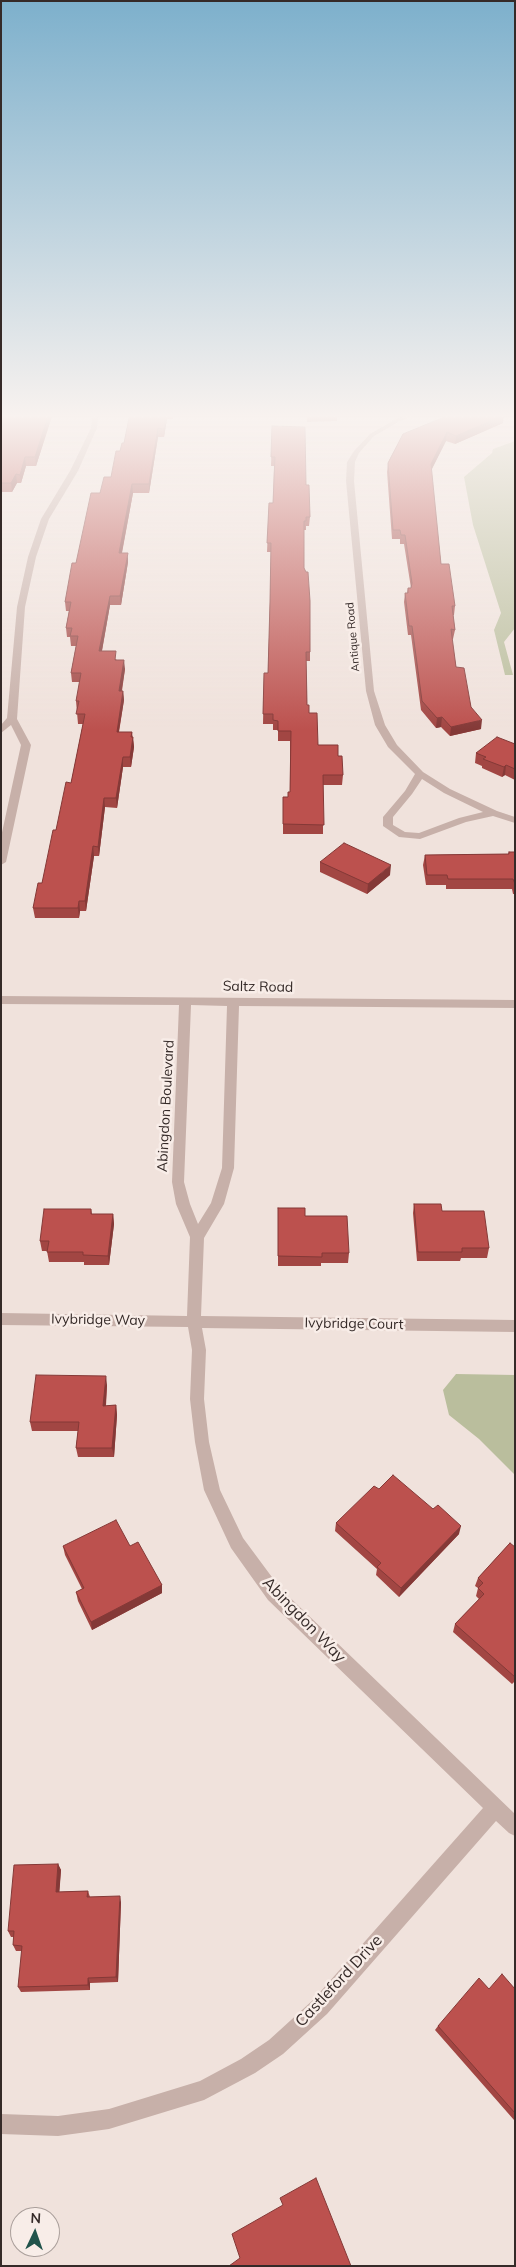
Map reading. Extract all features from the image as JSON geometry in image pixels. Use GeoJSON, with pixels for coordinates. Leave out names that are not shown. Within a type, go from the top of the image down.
{"type":"FeatureCollection","features":[{"type":"Feature","properties":{"kind":"street"},"geometry":{"type":"LineString","coordinates":[[1,862],[26,745],[12,719],[21,607],[32,557],[45,519]]}},
{"type":"Feature","properties":{"kind":"street","name":"Antique Road"},"geometry":{"type":"LineString","coordinates":[[353,519],[370,691],[380,725],[389,739],[420,774],[447,791],[493,813],[515,820]]}},
{"type":"Feature","properties":{"kind":"street"},"geometry":{"type":"LineString","coordinates":[[1,730],[12,719]]}},
{"type":"Feature","properties":{"kind":"street"},"geometry":{"type":"LineString","coordinates":[[420,774],[409,792],[388,817],[388,826],[403,834],[420,836],[464,820],[493,813]]}},
{"type":"Feature","properties":{"kind":"street"},"geometry":{"type":"LineString","coordinates":[[1,801],[14,801]]}},
{"type":"Feature","properties":{"kind":"street","name":"Saltz Road"},"geometry":{"type":"LineString","coordinates":[[1,1000],[515,1004]]}},
{"type":"Feature","properties":{"kind":"street","name":"Abingdon Boulevard"},"geometry":{"type":"LineString","coordinates":[[185,1001],[178,1182],[183,1204],[197,1237]]}},
{"type":"Feature","properties":{"kind":"street"},"geometry":{"type":"LineString","coordinates":[[197,1237],[217,1204],[228,1168],[233,1002]]}},
{"type":"Feature","properties":{"kind":"street","name":"Abingdon Way"},"geometry":{"type":"LineString","coordinates":[[197,1237],[194,1321],[199,1350],[197,1399],[202,1442],[212,1490],[236,1544],[274,1594],[515,1827]]}},
{"type":"Feature","properties":{"kind":"street","name":"Ivybridge Way"},"geometry":{"type":"LineString","coordinates":[[1,1319],[194,1321]]}},
{"type":"Feature","properties":{"kind":"street","name":"Ivybridge Court"},"geometry":{"type":"LineString","coordinates":[[194,1321],[515,1326]]}},
{"type":"Feature","properties":{"kind":"street","name":"Castleford Drive"},"geometry":{"type":"LineString","coordinates":[[1,2124],[58,2126],[109,2120],[204,2090],[248,2066],[276,2047],[320,2007],[495,1808]]}},
{"type":"Feature","properties":{"kind":"green space"},"geometry":{"type":"Polygon","coordinates":[[[472,519],[515,519],[515,628],[504,642],[513,675],[505,675],[494,630],[501,613],[472,519]]]}},
{"type":"Feature","properties":{"kind":"green space"},"geometry":{"type":"Polygon","coordinates":[[[456,1374],[515,1375],[515,1475],[479,1439],[449,1415],[443,1390],[456,1374]]]}},
{"type":"Feature","properties":{"kind":"building"},"geometry":{"type":"Polygon","coordinates":[[[85,519],[125,519],[119,553],[128,553],[120,596],[110,596],[99,651],[116,651],[115,660],[124,660],[119,691],[123,691],[117,732],[132,732],[131,737],[133,737],[130,757],[123,757],[116,798],[104,798],[98,847],[93,846],[85,901],[79,901],[78,908],[33,908],[38,883],[42,883],[53,830],[56,830],[66,782],[71,783],[85,714],[76,714],[79,701],[76,701],[81,673],[71,673],[78,636],[70,636],[72,628],[66,628],[71,602],[65,602],[72,563],[76,563],[85,519]]]}},
{"type":"Feature","properties":{"kind":"building"},"geometry":{"type":"Polygon","coordinates":[[[268,519],[306,519],[304,521],[304,568],[308,572],[310,601],[310,652],[306,652],[307,705],[309,705],[309,713],[317,713],[318,745],[338,745],[338,756],[342,756],[343,775],[323,775],[324,825],[283,824],[283,797],[288,797],[288,792],[290,792],[291,731],[278,731],[278,721],[273,720],[273,714],[263,714],[264,673],[268,673],[270,602],[271,543],[267,543],[268,519]]]}},
{"type":"Feature","properties":{"kind":"building"},"geometry":{"type":"Polygon","coordinates":[[[392,519],[436,519],[441,564],[449,564],[455,606],[452,606],[455,630],[451,629],[456,667],[464,668],[471,707],[482,720],[451,727],[442,717],[437,718],[422,701],[412,626],[409,626],[405,593],[408,593],[408,588],[411,588],[412,583],[405,535],[401,535],[400,530],[393,530],[392,519]]]}},
{"type":"Feature","properties":{"kind":"building"},"geometry":{"type":"Polygon","coordinates":[[[497,737],[515,744],[515,769],[483,759],[486,757],[476,753],[497,737]]]}},
{"type":"Feature","properties":{"kind":"building"},"geometry":{"type":"Polygon","coordinates":[[[344,843],[391,865],[368,884],[320,862],[344,843]]]}},
{"type":"Feature","properties":{"kind":"building"},"geometry":{"type":"Polygon","coordinates":[[[509,852],[515,852],[515,884],[513,879],[448,879],[447,875],[427,875],[425,855],[509,854],[509,852]]]}},
{"type":"Feature","properties":{"kind":"building"},"geometry":{"type":"Polygon","coordinates":[[[414,1204],[441,1204],[442,1211],[484,1211],[489,1248],[462,1248],[462,1252],[418,1252],[414,1204]]]}},
{"type":"Feature","properties":{"kind":"building"},"geometry":{"type":"Polygon","coordinates":[[[278,1208],[305,1208],[305,1216],[347,1216],[349,1253],[322,1253],[322,1257],[278,1256],[278,1208]]]}},
{"type":"Feature","properties":{"kind":"building"},"geometry":{"type":"Polygon","coordinates":[[[44,1209],[91,1209],[91,1214],[113,1214],[108,1256],[83,1255],[83,1252],[47,1252],[49,1241],[40,1241],[44,1209]]]}},
{"type":"Feature","properties":{"kind":"building"},"geometry":{"type":"Polygon","coordinates":[[[36,1375],[106,1376],[103,1406],[116,1405],[112,1448],[76,1448],[79,1422],[30,1422],[36,1375]]]}},
{"type":"Feature","properties":{"kind":"building"},"geometry":{"type":"Polygon","coordinates":[[[393,1475],[433,1509],[438,1505],[461,1526],[401,1588],[377,1567],[381,1563],[336,1523],[374,1486],[379,1489],[393,1475]]]}},
{"type":"Feature","properties":{"kind":"building"},"geometry":{"type":"Polygon","coordinates":[[[116,1520],[130,1546],[138,1542],[162,1585],[91,1622],[76,1592],[84,1588],[63,1546],[116,1520]]]}},
{"type":"Feature","properties":{"kind":"building"},"geometry":{"type":"Polygon","coordinates":[[[510,1543],[515,1547],[515,1677],[455,1624],[484,1594],[478,1588],[483,1583],[478,1578],[510,1543]]]}},
{"type":"Feature","properties":{"kind":"building"},"geometry":{"type":"Polygon","coordinates":[[[58,1864],[56,1892],[88,1891],[87,1897],[120,1896],[116,1977],[88,1978],[88,1985],[18,1987],[22,1946],[13,1945],[14,1931],[8,1931],[14,1865],[58,1864]]]}},
{"type":"Feature","properties":{"kind":"building"},"geometry":{"type":"Polygon","coordinates":[[[502,1974],[515,1989],[515,2113],[438,2026],[479,1978],[489,1989],[502,1974]]]}},
{"type":"Feature","properties":{"kind":"building"},"geometry":{"type":"Polygon","coordinates":[[[316,2178],[351,2266],[229,2266],[240,2258],[232,2234],[283,2205],[280,2198],[316,2178]]]}}]}
